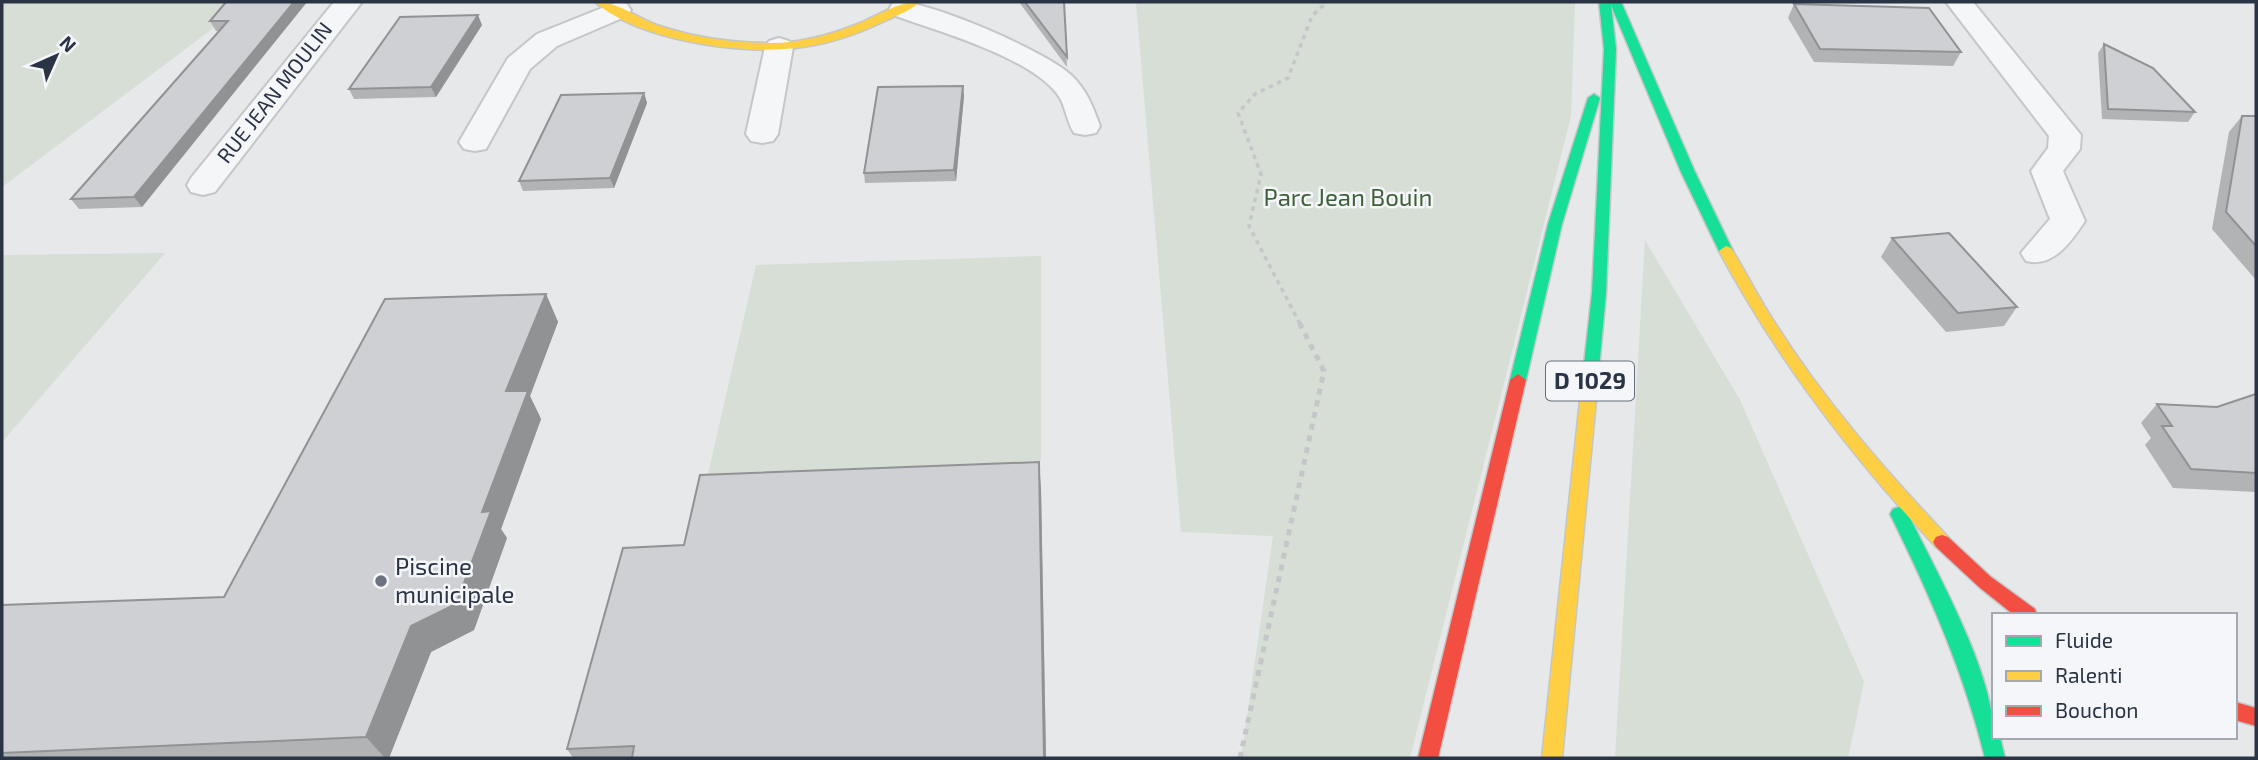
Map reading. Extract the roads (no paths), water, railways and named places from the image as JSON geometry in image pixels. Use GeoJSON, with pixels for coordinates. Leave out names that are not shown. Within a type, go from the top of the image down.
{"type":"FeatureCollection","features":[{"type":"Feature","properties":{"kind":"main road","name":"D 1029"},"geometry":{"type":"LineString","coordinates":[[1552,758],[1599,293],[1609,49],[1605,2]]}},
{"type":"Feature","properties":{"kind":"main road"},"geometry":{"type":"LineString","coordinates":[[1615,2],[1685,164],[1773,334],[1821,402],[1952,555],[2025,613]]}},
{"type":"Feature","properties":{"kind":"main road"},"geometry":{"type":"LineString","coordinates":[[609,6],[653,28],[711,41],[779,47],[816,42],[908,6]]}},
{"type":"Feature","properties":{"kind":"main road"},"geometry":{"type":"LineString","coordinates":[[1428,758],[1555,224],[1609,49]]}},
{"type":"Feature","properties":{"kind":"main road"},"geometry":{"type":"LineString","coordinates":[[1878,470],[1954,626],[1984,709],[1995,758]]}},
{"type":"Feature","properties":{"kind":"main road"},"geometry":{"type":"LineString","coordinates":[[2237,712],[2256,718]]}},
{"type":"Feature","properties":{"kind":"street","name":"RUE JEAN MOULIN"},"geometry":{"type":"LineString","coordinates":[[203,185],[348,2]]}},
{"type":"Feature","properties":{"kind":"street"},"geometry":{"type":"LineString","coordinates":[[1959,2],[2064,135],[2064,149],[2047,171],[2068,221],[2038,253]]}},
{"type":"Feature","properties":{"kind":"street"},"geometry":{"type":"LineString","coordinates":[[475,142],[518,64],[547,40],[609,6]]}},
{"type":"Feature","properties":{"kind":"street"},"geometry":{"type":"LineString","coordinates":[[908,6],[1021,54],[1054,75],[1073,96],[1085,126]]}},
{"type":"Feature","properties":{"kind":"street"},"geometry":{"type":"LineString","coordinates":[[762,134],[779,47]]}},
{"type":"Feature","properties":{"kind":"place","name":"Piscine municipale"},"geometry":{"type":"Point","coordinates":[381,581]}},
{"type":"Feature","properties":{"kind":"park label","name":"Parc Jean Bouin"},"geometry":{"type":"Point","coordinates":[1348,198]}}]}
